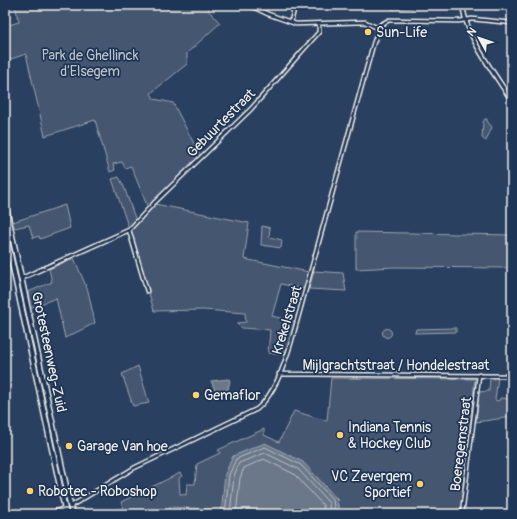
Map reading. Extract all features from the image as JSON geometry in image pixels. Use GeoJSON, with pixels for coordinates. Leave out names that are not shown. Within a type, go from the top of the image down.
{"type":"FeatureCollection","features":[{"type":"Feature","properties":{"kind":"highway","name":"Grotesteenweg-Zuid"},"geometry":{"type":"LineString","coordinates":[[5,203],[72,514]]}},
{"type":"Feature","properties":{"kind":"highway","name":"Grotesteenweg-Zuid"},"geometry":{"type":"LineString","coordinates":[[5,231],[66,514]]}},
{"type":"Feature","properties":{"kind":"street"},"geometry":{"type":"LineString","coordinates":[[249,5],[302,25],[365,22],[378,28],[383,22],[389,20],[466,20],[512,23]]}},
{"type":"Feature","properties":{"kind":"street"},"geometry":{"type":"LineString","coordinates":[[291,22],[294,5]]}},
{"type":"Feature","properties":{"kind":"street"},"geometry":{"type":"LineString","coordinates":[[463,5],[466,20],[481,52],[512,101]]}},
{"type":"Feature","properties":{"kind":"street","name":"Gebuurtestraat"},"geometry":{"type":"LineString","coordinates":[[21,278],[129,230],[154,203],[251,109],[319,32],[319,24]]}},
{"type":"Feature","properties":{"kind":"street","name":"Krekelstraat"},"geometry":{"type":"LineString","coordinates":[[70,506],[134,468],[256,409],[263,404],[279,374],[289,349],[317,254],[378,28]]}},
{"type":"Feature","properties":{"kind":"street"},"geometry":{"type":"LineString","coordinates":[[129,230],[147,291]]}},
{"type":"Feature","properties":{"kind":"street","name":"Mijlgrachtstraat / Hondelestraat"},"geometry":{"type":"LineString","coordinates":[[279,374],[512,376]]}},
{"type":"Feature","properties":{"kind":"street","name":"Boeregemstraat"},"geometry":{"type":"LineString","coordinates":[[462,514],[479,375]]}},
{"type":"Feature","properties":{"kind":"street"},"geometry":{"type":"LineString","coordinates":[[5,502],[7,514]]}},
{"type":"Feature","properties":{"kind":"street"},"geometry":{"type":"LineString","coordinates":[[50,514],[70,506]]}},
{"type":"Feature","properties":{"kind":"green space","name":"Park de Ghellinck d'Elsegem"},"geometry":{"type":"Polygon","coordinates":[[[15,5],[213,5],[208,10],[220,23],[187,53],[187,64],[151,93],[154,99],[173,103],[201,157],[148,208],[131,166],[125,168],[122,162],[113,164],[115,170],[110,172],[95,120],[45,136],[26,54],[5,61],[5,26],[19,22],[15,5]]]}},
{"type":"Feature","properties":{"kind":"green space"},"geometry":{"type":"Polygon","coordinates":[[[392,5],[413,5],[413,8],[392,9],[392,5]]]}},
{"type":"Feature","properties":{"kind":"green space"},"geometry":{"type":"Polygon","coordinates":[[[487,119],[492,127],[486,141],[482,138],[483,122],[487,119]]]}},
{"type":"Feature","properties":{"kind":"green space"},"geometry":{"type":"Polygon","coordinates":[[[119,177],[136,221],[129,229],[112,179],[119,177]]]}},
{"type":"Feature","properties":{"kind":"green space"},"geometry":{"type":"Polygon","coordinates":[[[155,204],[249,223],[244,259],[309,272],[304,289],[281,284],[272,316],[296,322],[285,355],[268,353],[270,330],[242,328],[237,323],[246,322],[245,313],[203,310],[154,311],[131,230],[155,204]]]}},
{"type":"Feature","properties":{"kind":"green space"},"geometry":{"type":"Polygon","coordinates":[[[65,205],[70,228],[40,239],[39,236],[33,238],[29,225],[14,228],[13,222],[65,205]]]}},
{"type":"Feature","properties":{"kind":"green space"},"geometry":{"type":"Polygon","coordinates":[[[262,226],[270,228],[269,237],[282,240],[281,248],[261,245],[262,226]]]}},
{"type":"Feature","properties":{"kind":"green space"},"geometry":{"type":"Polygon","coordinates":[[[356,232],[512,235],[512,268],[394,267],[356,269],[356,232]]]}},
{"type":"Feature","properties":{"kind":"green space"},"geometry":{"type":"Polygon","coordinates":[[[74,258],[88,291],[95,323],[65,338],[56,298],[30,308],[28,292],[52,282],[49,269],[74,258]]]}},
{"type":"Feature","properties":{"kind":"green space"},"geometry":{"type":"Polygon","coordinates":[[[314,271],[343,273],[346,291],[309,289],[314,271]]]}},
{"type":"Feature","properties":{"kind":"green space"},"geometry":{"type":"Polygon","coordinates":[[[387,328],[392,333],[387,338],[382,333],[387,328]]]}},
{"type":"Feature","properties":{"kind":"green space"},"geometry":{"type":"Polygon","coordinates":[[[456,328],[456,332],[415,333],[416,329],[456,328]]]}},
{"type":"Feature","properties":{"kind":"green space"},"geometry":{"type":"Polygon","coordinates":[[[138,366],[149,403],[133,406],[122,374],[138,366]]]}},
{"type":"Feature","properties":{"kind":"green space"},"geometry":{"type":"Polygon","coordinates":[[[490,377],[498,377],[495,400],[499,401],[500,398],[512,399],[512,417],[476,422],[479,392],[489,391],[490,377]]]}},
{"type":"Feature","properties":{"kind":"green space"},"geometry":{"type":"Polygon","coordinates":[[[331,378],[475,379],[460,514],[339,514],[337,499],[223,504],[221,514],[213,514],[211,509],[169,507],[171,514],[94,514],[123,508],[121,502],[180,473],[182,476],[179,478],[180,494],[186,495],[187,484],[195,484],[197,464],[220,453],[218,450],[264,429],[264,435],[279,442],[294,411],[327,421],[331,378]]]}},
{"type":"Feature","properties":{"kind":"water"},"geometry":{"type":"Polygon","coordinates":[[[230,380],[228,390],[216,393],[211,381],[230,380]]]}},
{"type":"Feature","properties":{"kind":"water"},"geometry":{"type":"Polygon","coordinates":[[[265,443],[303,462],[337,499],[339,514],[221,514],[225,474],[233,456],[265,443]]]}},
{"type":"Feature","properties":{"kind":"place","name":"Sun-Life"},"geometry":{"type":"Point","coordinates":[368,32]}},
{"type":"Feature","properties":{"kind":"place","name":"Gemaflor"},"geometry":{"type":"Point","coordinates":[196,395]}},
{"type":"Feature","properties":{"kind":"place","name":"Indiana Tennis & Hockey Club"},"geometry":{"type":"Point","coordinates":[340,435]}},
{"type":"Feature","properties":{"kind":"place","name":"Garage Van hoe"},"geometry":{"type":"Point","coordinates":[69,446]}},
{"type":"Feature","properties":{"kind":"place","name":"VC Zevergem Sportief"},"geometry":{"type":"Point","coordinates":[420,484]}},
{"type":"Feature","properties":{"kind":"place","name":"Robotec - Roboshop"},"geometry":{"type":"Point","coordinates":[30,491]}}]}
